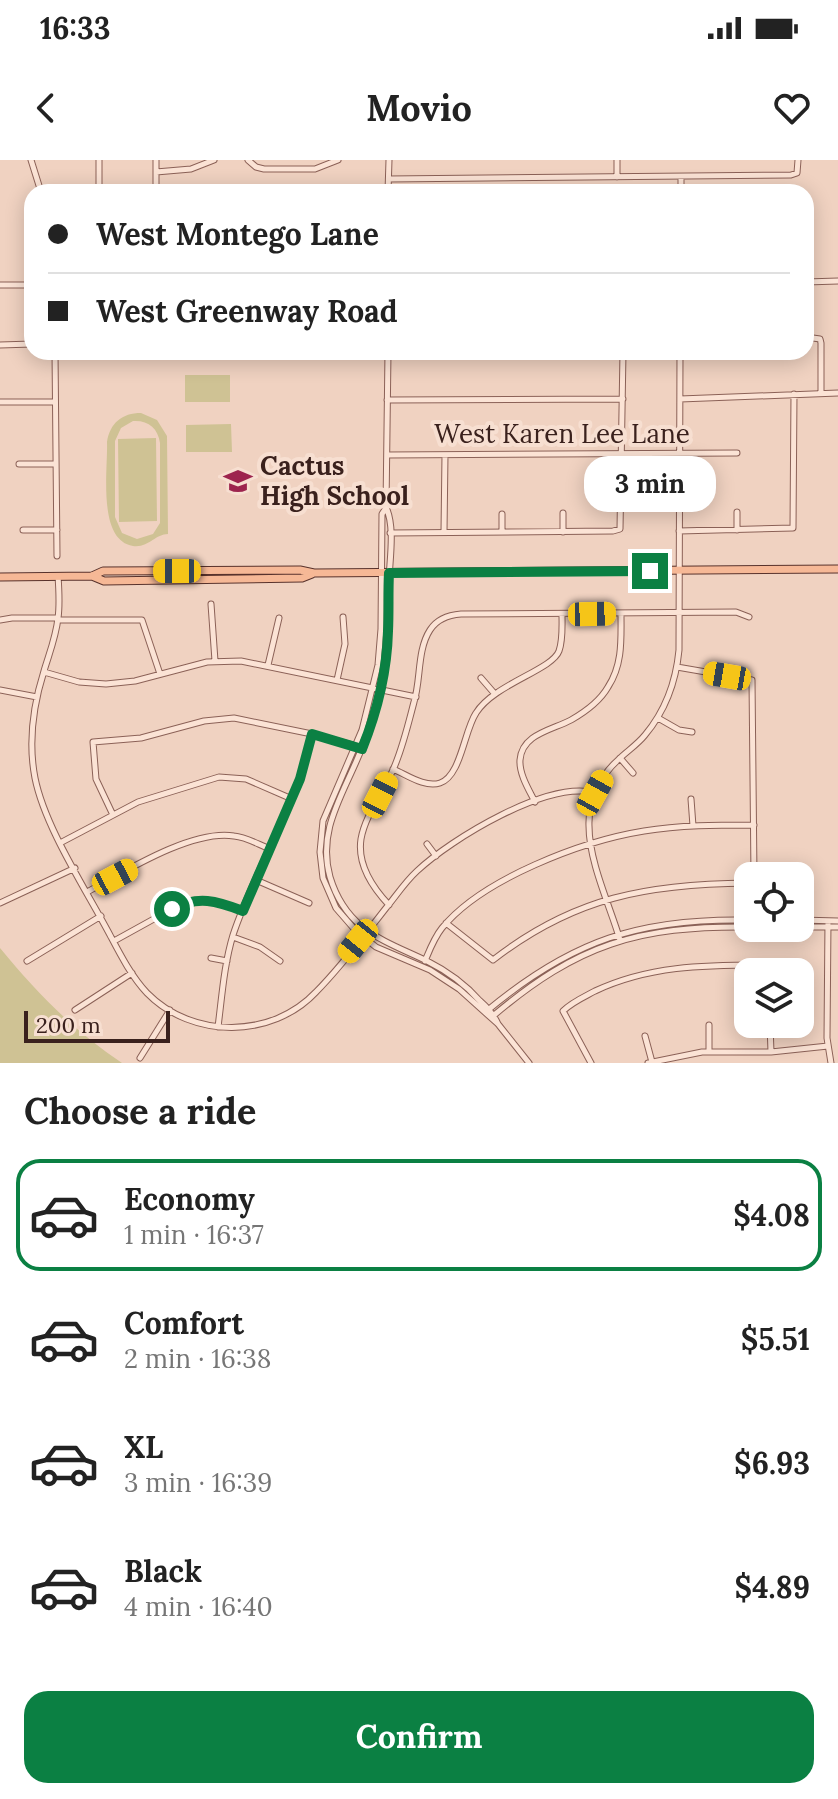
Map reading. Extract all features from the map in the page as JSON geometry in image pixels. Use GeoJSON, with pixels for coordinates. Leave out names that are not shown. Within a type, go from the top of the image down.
{"type":"FeatureCollection","features":[{"type":"Feature","properties":{"kind":"main road"},"geometry":{"type":"LineString","coordinates":[[0,577],[92,576],[103,571],[199,575],[300,570],[314,573],[385,573],[838,569]]}},
{"type":"Feature","properties":{"kind":"street"},"geometry":{"type":"LineString","coordinates":[[31,160],[38,184]]}},
{"type":"Feature","properties":{"kind":"street"},"geometry":{"type":"LineString","coordinates":[[99,160],[99,184]]}},
{"type":"Feature","properties":{"kind":"street"},"geometry":{"type":"LineString","coordinates":[[156,160],[156,184]]}},
{"type":"Feature","properties":{"kind":"street"},"geometry":{"type":"LineString","coordinates":[[156,172],[191,169],[214,160]]}},
{"type":"Feature","properties":{"kind":"street"},"geometry":{"type":"LineString","coordinates":[[248,160],[264,169],[315,169],[338,160]]}},
{"type":"Feature","properties":{"kind":"street"},"geometry":{"type":"LineString","coordinates":[[389,160],[389,184]]}},
{"type":"Feature","properties":{"kind":"street"},"geometry":{"type":"LineString","coordinates":[[617,160],[617,177]]}},
{"type":"Feature","properties":{"kind":"street"},"geometry":{"type":"LineString","coordinates":[[389,179],[791,175],[797,173],[798,160]]}},
{"type":"Feature","properties":{"kind":"street"},"geometry":{"type":"LineString","coordinates":[[681,177],[681,184]]}},
{"type":"Feature","properties":{"kind":"street"},"geometry":{"type":"LineString","coordinates":[[814,282],[838,281]]}},
{"type":"Feature","properties":{"kind":"street"},"geometry":{"type":"LineString","coordinates":[[0,285],[24,285]]}},
{"type":"Feature","properties":{"kind":"street"},"geometry":{"type":"LineString","coordinates":[[814,338],[820,339],[821,393]]}},
{"type":"Feature","properties":{"kind":"street"},"geometry":{"type":"LineString","coordinates":[[0,345],[24,344]]}},
{"type":"Feature","properties":{"kind":"street"},"geometry":{"type":"LineString","coordinates":[[55,360],[57,556]]}},
{"type":"Feature","properties":{"kind":"street"},"geometry":{"type":"LineString","coordinates":[[388,360],[386,507],[390,533],[377,689],[359,747],[325,813],[320,852],[323,878],[342,916],[386,948],[452,976],[498,1024],[528,1063]]}},
{"type":"Feature","properties":{"kind":"street"},"geometry":{"type":"LineString","coordinates":[[390,533],[620,529],[623,360]]}},
{"type":"Feature","properties":{"kind":"street"},"geometry":{"type":"LineString","coordinates":[[619,937],[590,844],[589,815],[595,793],[606,774],[646,735],[658,718],[669,696],[677,667],[680,360]]}},
{"type":"Feature","properties":{"kind":"street"},"geometry":{"type":"LineString","coordinates":[[680,399],[838,393]]}},
{"type":"Feature","properties":{"kind":"street"},"geometry":{"type":"LineString","coordinates":[[679,531],[793,528],[794,394]]}},
{"type":"Feature","properties":{"kind":"street"},"geometry":{"type":"LineString","coordinates":[[387,400],[623,399]]}},
{"type":"Feature","properties":{"kind":"street"},"geometry":{"type":"LineString","coordinates":[[0,402],[55,402]]}},
{"type":"Feature","properties":{"kind":"street","name":"West Karen Lee Lane"},"geometry":{"type":"LineString","coordinates":[[387,455],[737,453]]}},
{"type":"Feature","properties":{"kind":"street"},"geometry":{"type":"LineString","coordinates":[[444,532],[445,455]]}},
{"type":"Feature","properties":{"kind":"street"},"geometry":{"type":"LineString","coordinates":[[19,464],[56,464]]}},
{"type":"Feature","properties":{"kind":"street"},"geometry":{"type":"LineString","coordinates":[[385,573],[382,514],[386,507]]}},
{"type":"Feature","properties":{"kind":"street"},"geometry":{"type":"LineString","coordinates":[[737,512],[737,530]]}},
{"type":"Feature","properties":{"kind":"street"},"geometry":{"type":"LineString","coordinates":[[563,513],[563,532]]}},
{"type":"Feature","properties":{"kind":"street"},"geometry":{"type":"LineString","coordinates":[[502,514],[502,532]]}},
{"type":"Feature","properties":{"kind":"street"},"geometry":{"type":"LineString","coordinates":[[23,530],[57,530]]}},
{"type":"Feature","properties":{"kind":"street"},"geometry":{"type":"LineString","coordinates":[[58,576],[58,619],[37,697],[31,740],[35,780],[60,843],[132,973],[148,994],[170,1010],[194,1021],[218,1027],[254,1026],[274,1020],[298,1007],[316,993],[414,873],[436,856],[481,827],[535,802],[561,792],[595,793]]}},
{"type":"Feature","properties":{"kind":"street"},"geometry":{"type":"LineString","coordinates":[[211,604],[215,661]]}},
{"type":"Feature","properties":{"kind":"street"},"geometry":{"type":"LineString","coordinates":[[389,905],[365,871],[361,838],[393,769],[416,697],[427,633],[434,624],[461,614],[736,612],[749,617]]}},
{"type":"Feature","properties":{"kind":"street"},"geometry":{"type":"LineString","coordinates":[[535,802],[520,766],[522,752],[531,738],[571,720],[591,706],[607,689],[620,656],[621,613]]}},
{"type":"Feature","properties":{"kind":"street"},"geometry":{"type":"LineString","coordinates":[[393,769],[426,784],[441,783],[449,777],[475,713],[494,693],[554,661],[560,649],[562,614]]}},
{"type":"Feature","properties":{"kind":"street"},"geometry":{"type":"LineString","coordinates":[[337,680],[345,644],[343,617]]}},
{"type":"Feature","properties":{"kind":"street"},"geometry":{"type":"LineString","coordinates":[[427,617],[434,624]]}},
{"type":"Feature","properties":{"kind":"street"},"geometry":{"type":"LineString","coordinates":[[268,665],[279,618]]}},
{"type":"Feature","properties":{"kind":"street"},"geometry":{"type":"LineString","coordinates":[[0,620],[142,620],[160,674]]}},
{"type":"Feature","properties":{"kind":"street"},"geometry":{"type":"LineString","coordinates":[[44,672],[79,682],[106,684],[135,681],[215,661],[241,661],[416,697]]}},
{"type":"Feature","properties":{"kind":"street"},"geometry":{"type":"LineString","coordinates":[[677,667],[752,680],[754,862]]}},
{"type":"Feature","properties":{"kind":"street"},"geometry":{"type":"LineString","coordinates":[[481,678],[494,693]]}},
{"type":"Feature","properties":{"kind":"street"},"geometry":{"type":"LineString","coordinates":[[0,690],[37,697]]}},
{"type":"Feature","properties":{"kind":"street"},"geometry":{"type":"LineString","coordinates":[[113,815],[96,779],[93,742],[141,738],[221,718],[248,720],[359,747]]}},
{"type":"Feature","properties":{"kind":"street"},"geometry":{"type":"LineString","coordinates":[[658,718],[679,730],[692,732]]}},
{"type":"Feature","properties":{"kind":"street"},"geometry":{"type":"LineString","coordinates":[[218,1027],[233,937],[303,772],[312,734]]}},
{"type":"Feature","properties":{"kind":"street"},"geometry":{"type":"LineString","coordinates":[[620,758],[633,773]]}},
{"type":"Feature","properties":{"kind":"street"},"geometry":{"type":"LineString","coordinates":[[60,843],[148,798],[219,777],[246,779],[292,799]]}},
{"type":"Feature","properties":{"kind":"street"},"geometry":{"type":"LineString","coordinates":[[691,799],[693,826]]}},
{"type":"Feature","properties":{"kind":"street"},"geometry":{"type":"LineString","coordinates":[[424,963],[435,938],[446,923],[499,883],[547,860],[590,844],[641,831],[754,825]]}},
{"type":"Feature","properties":{"kind":"street"},"geometry":{"type":"LineString","coordinates":[[87,892],[152,857],[206,838],[233,835],[270,849]]}},
{"type":"Feature","properties":{"kind":"street"},"geometry":{"type":"LineString","coordinates":[[427,844],[436,856]]}},
{"type":"Feature","properties":{"kind":"street"},"geometry":{"type":"LineString","coordinates":[[0,903],[75,868]]}},
{"type":"Feature","properties":{"kind":"street"},"geometry":{"type":"LineString","coordinates":[[256,880],[309,903]]}},
{"type":"Feature","properties":{"kind":"street"},"geometry":{"type":"LineString","coordinates":[[446,923],[493,960],[516,942],[542,928],[607,899],[676,885],[734,883]]}},
{"type":"Feature","properties":{"kind":"street"},"geometry":{"type":"LineString","coordinates":[[114,941],[194,900],[214,901],[243,911]]}},
{"type":"Feature","properties":{"kind":"street"},"geometry":{"type":"LineString","coordinates":[[27,961],[101,916]]}},
{"type":"Feature","properties":{"kind":"street"},"geometry":{"type":"LineString","coordinates":[[489,1015],[555,969],[619,937],[676,921],[734,920]]}},
{"type":"Feature","properties":{"kind":"street"},"geometry":{"type":"LineString","coordinates":[[814,926],[838,921]]}},
{"type":"Feature","properties":{"kind":"street"},"geometry":{"type":"LineString","coordinates":[[814,922],[838,927]]}},
{"type":"Feature","properties":{"kind":"street"},"geometry":{"type":"LineString","coordinates":[[828,924],[831,965],[827,1018],[831,1063]]}},
{"type":"Feature","properties":{"kind":"street"},"geometry":{"type":"LineString","coordinates":[[619,937],[678,928],[734,927]]}},
{"type":"Feature","properties":{"kind":"street"},"geometry":{"type":"LineString","coordinates":[[233,937],[260,947],[280,961]]}},
{"type":"Feature","properties":{"kind":"street"},"geometry":{"type":"LineString","coordinates":[[211,958],[227,961]]}},
{"type":"Feature","properties":{"kind":"street"},"geometry":{"type":"LineString","coordinates":[[591,1063],[563,1011],[602,988],[654,971],[693,966],[734,968]]}},
{"type":"Feature","properties":{"kind":"street"},"geometry":{"type":"LineString","coordinates":[[75,1010],[132,973]]}},
{"type":"Feature","properties":{"kind":"street"},"geometry":{"type":"LineString","coordinates":[[140,1058],[170,1010]]}},
{"type":"Feature","properties":{"kind":"street"},"geometry":{"type":"LineString","coordinates":[[827,1018],[835,1018]]}},
{"type":"Feature","properties":{"kind":"street"},"geometry":{"type":"LineString","coordinates":[[709,1025],[709,1052]]}},
{"type":"Feature","properties":{"kind":"street"},"geometry":{"type":"LineString","coordinates":[[645,1036],[650,1062],[709,1052],[771,1052],[828,1046]]}},
{"type":"Feature","properties":{"kind":"street"},"geometry":{"type":"LineString","coordinates":[[770,1038],[771,1052]]}},
{"type":"Feature","properties":{"kind":"shaded area"},"geometry":{"type":"Polygon","coordinates":[[[185,375],[230,375],[230,402],[185,402],[185,375]]]}},
{"type":"Feature","properties":{"kind":"shaded area"},"geometry":{"type":"Polygon","coordinates":[[[141,413],[157,420],[167,436],[168,534],[133,546],[122,541],[109,518],[107,442],[118,420],[141,413]],[[133,421],[121,428],[115,441],[115,517],[122,533],[137,539],[153,534],[160,523],[160,443],[151,426],[133,421]]]}},
{"type":"Feature","properties":{"kind":"shaded area"},"geometry":{"type":"Polygon","coordinates":[[[231,424],[232,452],[186,452],[186,425],[231,424]]]}},
{"type":"Feature","properties":{"kind":"shaded area"},"geometry":{"type":"Polygon","coordinates":[[[156,438],[157,521],[119,522],[118,439],[156,438]]]}},
{"type":"Feature","properties":{"kind":"shaded area"},"geometry":{"type":"Polygon","coordinates":[[[0,948],[56,1010],[122,1063],[0,1063],[0,948]]]}},
{"type":"Feature","properties":{"kind":"place","name":"Cactus High School"},"geometry":{"type":"Point","coordinates":[238,481]}},
{"type":"Feature","properties":{"kind":"route"},"geometry":{"type":"LineString","coordinates":[[172,909],[194,900],[204,900],[243,911],[306,764],[312,734],[362,749],[384,674],[389,573],[650,571]]}}]}
